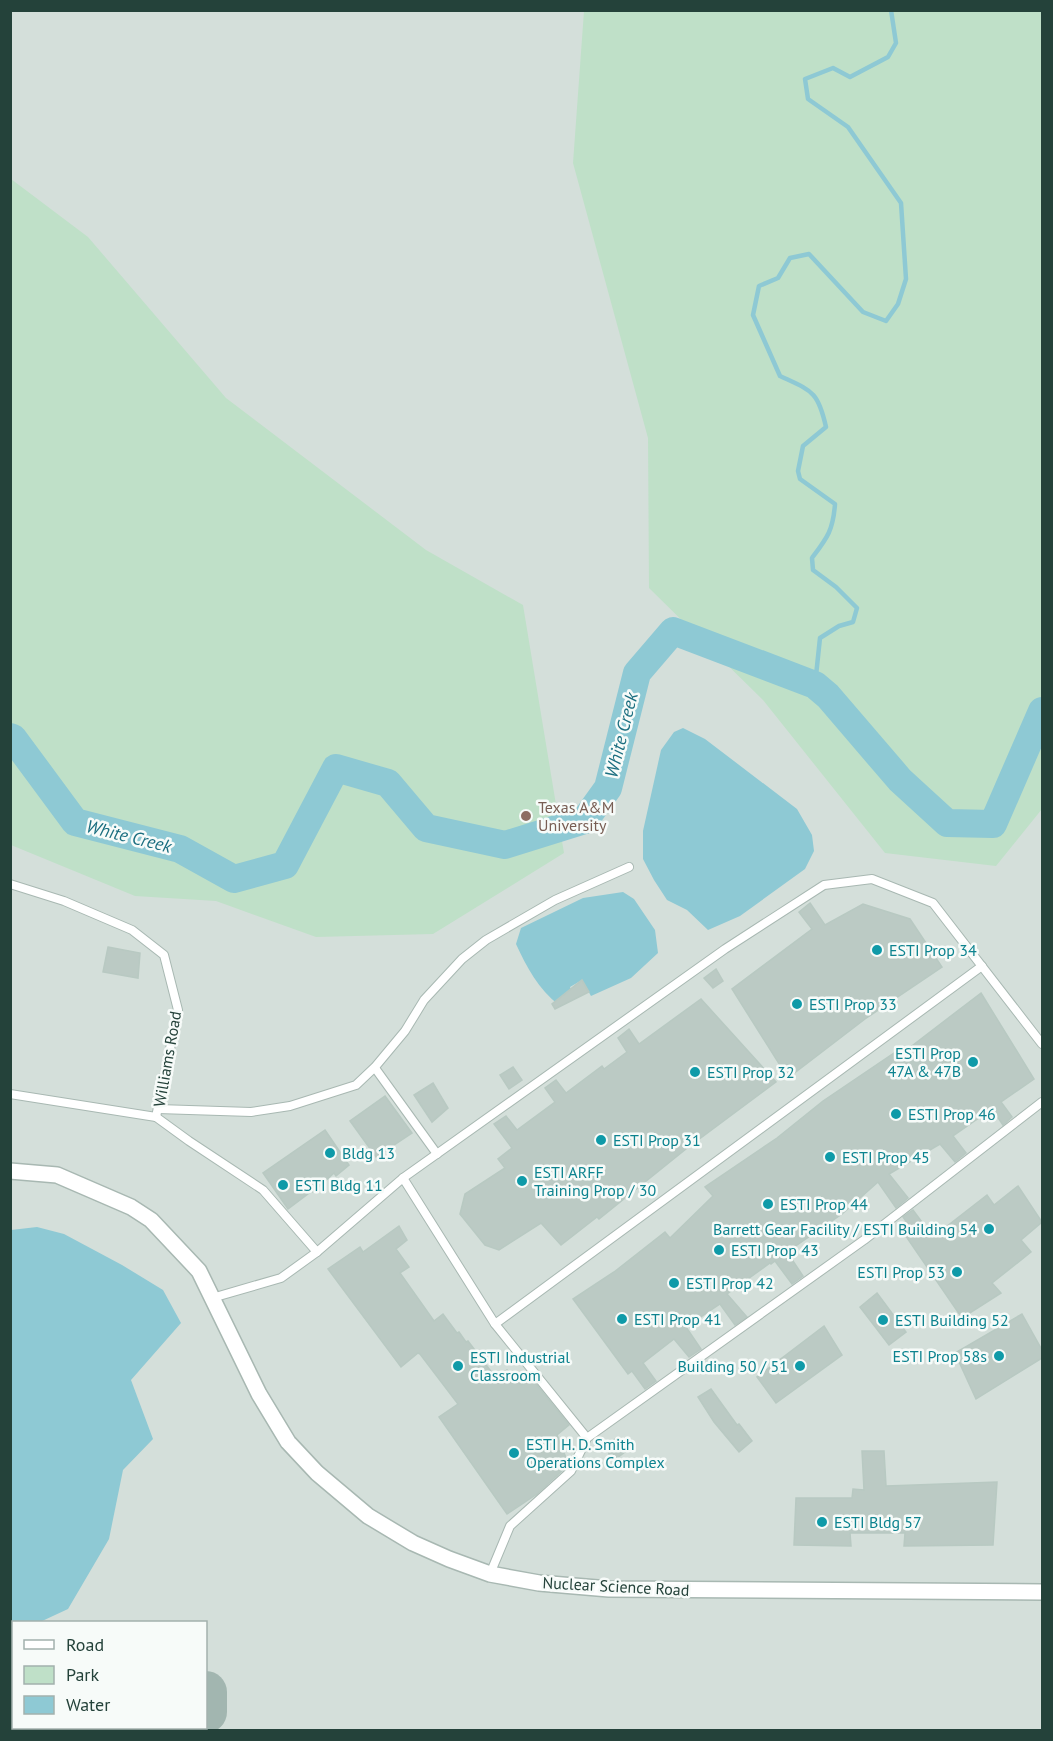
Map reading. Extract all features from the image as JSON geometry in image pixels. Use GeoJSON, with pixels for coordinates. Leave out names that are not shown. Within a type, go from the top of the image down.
{"type":"FeatureCollection","features":[{"type":"Feature","properties":{"kind":"street","name":"Nuclear Science Road"},"geometry":{"type":"LineString","coordinates":[[10,1171],[57,1175],[86,1186],[151,1220],[199,1271],[260,1394],[288,1442],[317,1473],[368,1516],[413,1543],[449,1559],[490,1574],[539,1583],[609,1589],[1042,1592]]}},
{"type":"Feature","properties":{"kind":"lane"},"geometry":{"type":"LineString","coordinates":[[157,1113],[251,1112],[290,1106],[356,1085],[375,1068],[405,1031],[424,1000],[462,959],[486,939],[555,900],[629,867]]}},
{"type":"Feature","properties":{"kind":"lane"},"geometry":{"type":"LineString","coordinates":[[212,1298],[280,1278],[317,1252],[403,1178],[725,949],[824,885],[872,879],[933,903],[1042,1044]]}},
{"type":"Feature","properties":{"kind":"lane","name":"Williams Road"},"geometry":{"type":"LineString","coordinates":[[10,884],[64,900],[132,930],[164,955],[178,1010],[157,1113],[10,1094]]}},
{"type":"Feature","properties":{"kind":"lane"},"geometry":{"type":"LineString","coordinates":[[495,1324],[982,966]]}},
{"type":"Feature","properties":{"kind":"lane"},"geometry":{"type":"LineString","coordinates":[[375,1068],[437,1154]]}},
{"type":"Feature","properties":{"kind":"lane"},"geometry":{"type":"LineString","coordinates":[[490,1574],[510,1526],[572,1471],[587,1438],[864,1240],[1042,1101]]}},
{"type":"Feature","properties":{"kind":"lane"},"geometry":{"type":"LineString","coordinates":[[157,1113],[189,1141],[263,1190],[317,1252]]}},
{"type":"Feature","properties":{"kind":"lane"},"geometry":{"type":"LineString","coordinates":[[403,1178],[495,1324],[587,1438]]}},
{"type":"Feature","properties":{"kind":"shaded area","name":"Texas A&M University"},"geometry":{"type":"Polygon","coordinates":[[[11,11],[1042,11],[1042,1730],[11,1730],[11,11]]]}},
{"type":"Feature","properties":{"kind":"green space"},"geometry":{"type":"Polygon","coordinates":[[[584,11],[1042,11],[1042,809],[996,866],[885,853],[763,700],[649,588],[648,438],[573,163],[584,11]]]}},
{"type":"Feature","properties":{"kind":"green space"},"geometry":{"type":"Polygon","coordinates":[[[11,179],[88,237],[226,398],[426,550],[523,605],[564,853],[433,934],[316,937],[216,901],[135,896],[11,845],[11,179]]]}},
{"type":"Feature","properties":{"kind":"water"},"geometry":{"type":"Polygon","coordinates":[[[683,728],[705,739],[797,809],[812,835],[814,851],[805,869],[740,916],[708,930],[687,910],[667,900],[643,859],[643,831],[661,750],[674,732],[683,728]]]}},
{"type":"Feature","properties":{"kind":"water"},"geometry":{"type":"Polygon","coordinates":[[[623,892],[634,899],[655,930],[658,953],[631,978],[591,996],[582,980],[570,987],[575,999],[559,1005],[539,985],[516,944],[521,928],[583,898],[623,892]]]}},
{"type":"Feature","properties":{"kind":"water"},"geometry":{"type":"Polygon","coordinates":[[[37,1227],[64,1234],[122,1265],[163,1290],[181,1323],[131,1380],[153,1439],[123,1470],[109,1539],[68,1609],[42,1621],[12,1621],[11,1636],[11,1230],[37,1227]]]}},
{"type":"Feature","properties":{"kind":"building"},"geometry":{"type":"Polygon","coordinates":[[[810,903],[825,925],[863,904],[910,919],[942,967],[865,1019],[788,1078],[732,989],[812,929],[799,912],[810,903]]]}},
{"type":"Feature","properties":{"kind":"building"},"geometry":{"type":"Polygon","coordinates":[[[108,947],[140,953],[138,978],[103,972],[108,947]]]}},
{"type":"Feature","properties":{"kind":"building"},"geometry":{"type":"Polygon","coordinates":[[[716,969],[723,981],[713,988],[704,978],[716,969]]]}},
{"type":"Feature","properties":{"kind":"building"},"geometry":{"type":"Polygon","coordinates":[[[582,980],[589,992],[555,1009],[552,1004],[582,980]]]}},
{"type":"Feature","properties":{"kind":"building"},"geometry":{"type":"Polygon","coordinates":[[[981,993],[1034,1079],[1001,1102],[1012,1117],[1003,1125],[993,1110],[989,1111],[953,1136],[966,1153],[955,1162],[940,1144],[889,1174],[908,1198],[896,1208],[878,1182],[842,1214],[787,1252],[803,1276],[792,1284],[775,1261],[770,1263],[727,1294],[747,1317],[735,1325],[720,1304],[686,1327],[701,1349],[689,1357],[674,1339],[643,1363],[656,1381],[645,1389],[632,1371],[628,1374],[573,1299],[614,1272],[665,1232],[670,1238],[713,1196],[705,1187],[777,1138],[823,1101],[897,1051],[900,1055],[981,993]]]}},
{"type":"Feature","properties":{"kind":"building"},"geometry":{"type":"Polygon","coordinates":[[[701,999],[776,1082],[686,1149],[599,1219],[597,1217],[561,1245],[541,1223],[499,1250],[485,1245],[460,1214],[465,1194],[505,1168],[498,1159],[512,1148],[494,1124],[506,1116],[517,1130],[555,1102],[545,1088],[556,1080],[566,1093],[602,1066],[604,1069],[627,1052],[618,1038],[629,1029],[639,1044],[701,999]]]}},
{"type":"Feature","properties":{"kind":"building"},"geometry":{"type":"Polygon","coordinates":[[[513,1067],[522,1080],[509,1089],[500,1075],[513,1067]]]}},
{"type":"Feature","properties":{"kind":"building"},"geometry":{"type":"Polygon","coordinates":[[[433,1083],[448,1108],[432,1122],[414,1095],[433,1083]]]}},
{"type":"Feature","properties":{"kind":"building"},"geometry":{"type":"Polygon","coordinates":[[[385,1096],[412,1133],[376,1157],[350,1121],[385,1096]]]}},
{"type":"Feature","properties":{"kind":"building"},"geometry":{"type":"Polygon","coordinates":[[[325,1130],[349,1165],[336,1176],[334,1173],[313,1192],[288,1209],[263,1173],[325,1130]]]}},
{"type":"Feature","properties":{"kind":"building"},"geometry":{"type":"Polygon","coordinates":[[[1018,1186],[1042,1222],[1021,1240],[1031,1252],[992,1283],[1001,1293],[962,1318],[903,1232],[910,1227],[903,1217],[913,1210],[933,1237],[987,1195],[994,1205],[1018,1186]]]}},
{"type":"Feature","properties":{"kind":"building"},"geometry":{"type":"Polygon","coordinates":[[[399,1226],[407,1240],[396,1249],[409,1267],[400,1273],[434,1321],[443,1314],[457,1333],[459,1332],[466,1342],[468,1341],[496,1378],[507,1370],[521,1385],[532,1379],[569,1425],[557,1435],[568,1463],[566,1467],[537,1494],[507,1514],[439,1417],[458,1404],[420,1354],[418,1353],[401,1367],[328,1269],[360,1247],[363,1252],[399,1226]]]}},
{"type":"Feature","properties":{"kind":"building","name":"ESTI Building 52"},"geometry":{"type":"Polygon","coordinates":[[[877,1293],[906,1332],[889,1345],[860,1307],[877,1293]]]}},
{"type":"Feature","properties":{"kind":"building","name":"ESTI Prop 58s"},"geometry":{"type":"Polygon","coordinates":[[[1022,1314],[1042,1350],[1042,1358],[976,1399],[955,1353],[1022,1314]]]}},
{"type":"Feature","properties":{"kind":"building","name":"Building 50 / 51"},"geometry":{"type":"Polygon","coordinates":[[[824,1326],[842,1355],[776,1403],[757,1377],[824,1326]]]}},
{"type":"Feature","properties":{"kind":"building"},"geometry":{"type":"Polygon","coordinates":[[[711,1389],[737,1425],[739,1424],[752,1441],[739,1452],[714,1422],[698,1397],[711,1389]]]}},
{"type":"Feature","properties":{"kind":"building"},"geometry":{"type":"Polygon","coordinates":[[[615,1439],[624,1443],[625,1452],[617,1458],[609,1454],[607,1444],[615,1439]]]}},
{"type":"Feature","properties":{"kind":"building"},"geometry":{"type":"Polygon","coordinates":[[[862,1451],[884,1451],[886,1486],[997,1482],[993,1545],[904,1546],[905,1533],[850,1533],[851,1546],[794,1545],[796,1498],[852,1498],[853,1489],[864,1490],[862,1451]]]}},
{"type":"Feature","properties":{"kind":"waterway"},"geometry":{"type":"LineString","coordinates":[[815,685],[820,638],[839,626],[853,622],[857,608],[836,587],[813,570],[812,558],[828,534],[833,521],[835,504],[800,479],[798,471],[803,446],[826,427],[820,406],[807,389],[780,376],[753,315],[759,286],[778,278],[790,258],[809,254],[863,312],[886,321],[898,304],[906,279],[901,203],[848,127],[808,99],[805,79],[833,68],[850,77],[888,57],[896,43],[891,10]]}},
{"type":"Feature","properties":{"kind":"waterway","name":"White Creek"},"geometry":{"type":"LineString","coordinates":[[10,737],[75,822],[180,849],[234,879],[285,865],[336,768],[388,783],[426,828],[505,845],[585,820],[608,788],[637,673],[673,631],[815,685],[828,696],[900,780],[947,823],[993,824],[1042,711]]}},
{"type":"Feature","properties":{"kind":"place","name":"Texas A&M University"},"geometry":{"type":"Point","coordinates":[526,816]}},
{"type":"Feature","properties":{"kind":"place","name":"ESTI Prop 34"},"geometry":{"type":"Point","coordinates":[877,950]}},
{"type":"Feature","properties":{"kind":"place","name":"ESTI Prop 33"},"geometry":{"type":"Point","coordinates":[797,1004]}},
{"type":"Feature","properties":{"kind":"place","name":"ESTI Prop 47A & 47B"},"geometry":{"type":"Point","coordinates":[973,1062]}},
{"type":"Feature","properties":{"kind":"place","name":"ESTI Prop 32"},"geometry":{"type":"Point","coordinates":[695,1072]}},
{"type":"Feature","properties":{"kind":"place","name":"ESTI Prop 46"},"geometry":{"type":"Point","coordinates":[896,1114]}},
{"type":"Feature","properties":{"kind":"place","name":"ESTI Prop 31"},"geometry":{"type":"Point","coordinates":[601,1140]}},
{"type":"Feature","properties":{"kind":"place","name":"Bldg 13"},"geometry":{"type":"Point","coordinates":[330,1153]}},
{"type":"Feature","properties":{"kind":"place","name":"ESTI Prop 45"},"geometry":{"type":"Point","coordinates":[830,1157]}},
{"type":"Feature","properties":{"kind":"place","name":"ESTI ARFF Training Prop / 30"},"geometry":{"type":"Point","coordinates":[522,1181]}},
{"type":"Feature","properties":{"kind":"place","name":"ESTI Bldg 11"},"geometry":{"type":"Point","coordinates":[283,1185]}},
{"type":"Feature","properties":{"kind":"place","name":"ESTI Prop 44"},"geometry":{"type":"Point","coordinates":[768,1204]}},
{"type":"Feature","properties":{"kind":"place","name":"Barrett Gear Facility / ESTI Building 54"},"geometry":{"type":"Point","coordinates":[989,1229]}},
{"type":"Feature","properties":{"kind":"place","name":"ESTI Prop 43"},"geometry":{"type":"Point","coordinates":[719,1250]}},
{"type":"Feature","properties":{"kind":"place","name":"ESTI Prop 53"},"geometry":{"type":"Point","coordinates":[957,1272]}},
{"type":"Feature","properties":{"kind":"place","name":"ESTI Prop 42"},"geometry":{"type":"Point","coordinates":[674,1283]}},
{"type":"Feature","properties":{"kind":"place","name":"ESTI Prop 41"},"geometry":{"type":"Point","coordinates":[622,1319]}},
{"type":"Feature","properties":{"kind":"place","name":"ESTI Building 52"},"geometry":{"type":"Point","coordinates":[883,1320]}},
{"type":"Feature","properties":{"kind":"place","name":"ESTI Prop 58s"},"geometry":{"type":"Point","coordinates":[999,1356]}},
{"type":"Feature","properties":{"kind":"place","name":"ESTI Industrial Classroom"},"geometry":{"type":"Point","coordinates":[458,1366]}},
{"type":"Feature","properties":{"kind":"place","name":"Building 50 / 51"},"geometry":{"type":"Point","coordinates":[800,1366]}},
{"type":"Feature","properties":{"kind":"place","name":"ESTI H. D. Smith Operations Complex"},"geometry":{"type":"Point","coordinates":[514,1453]}},
{"type":"Feature","properties":{"kind":"place","name":"ESTI Bldg 57"},"geometry":{"type":"Point","coordinates":[822,1522]}}]}
